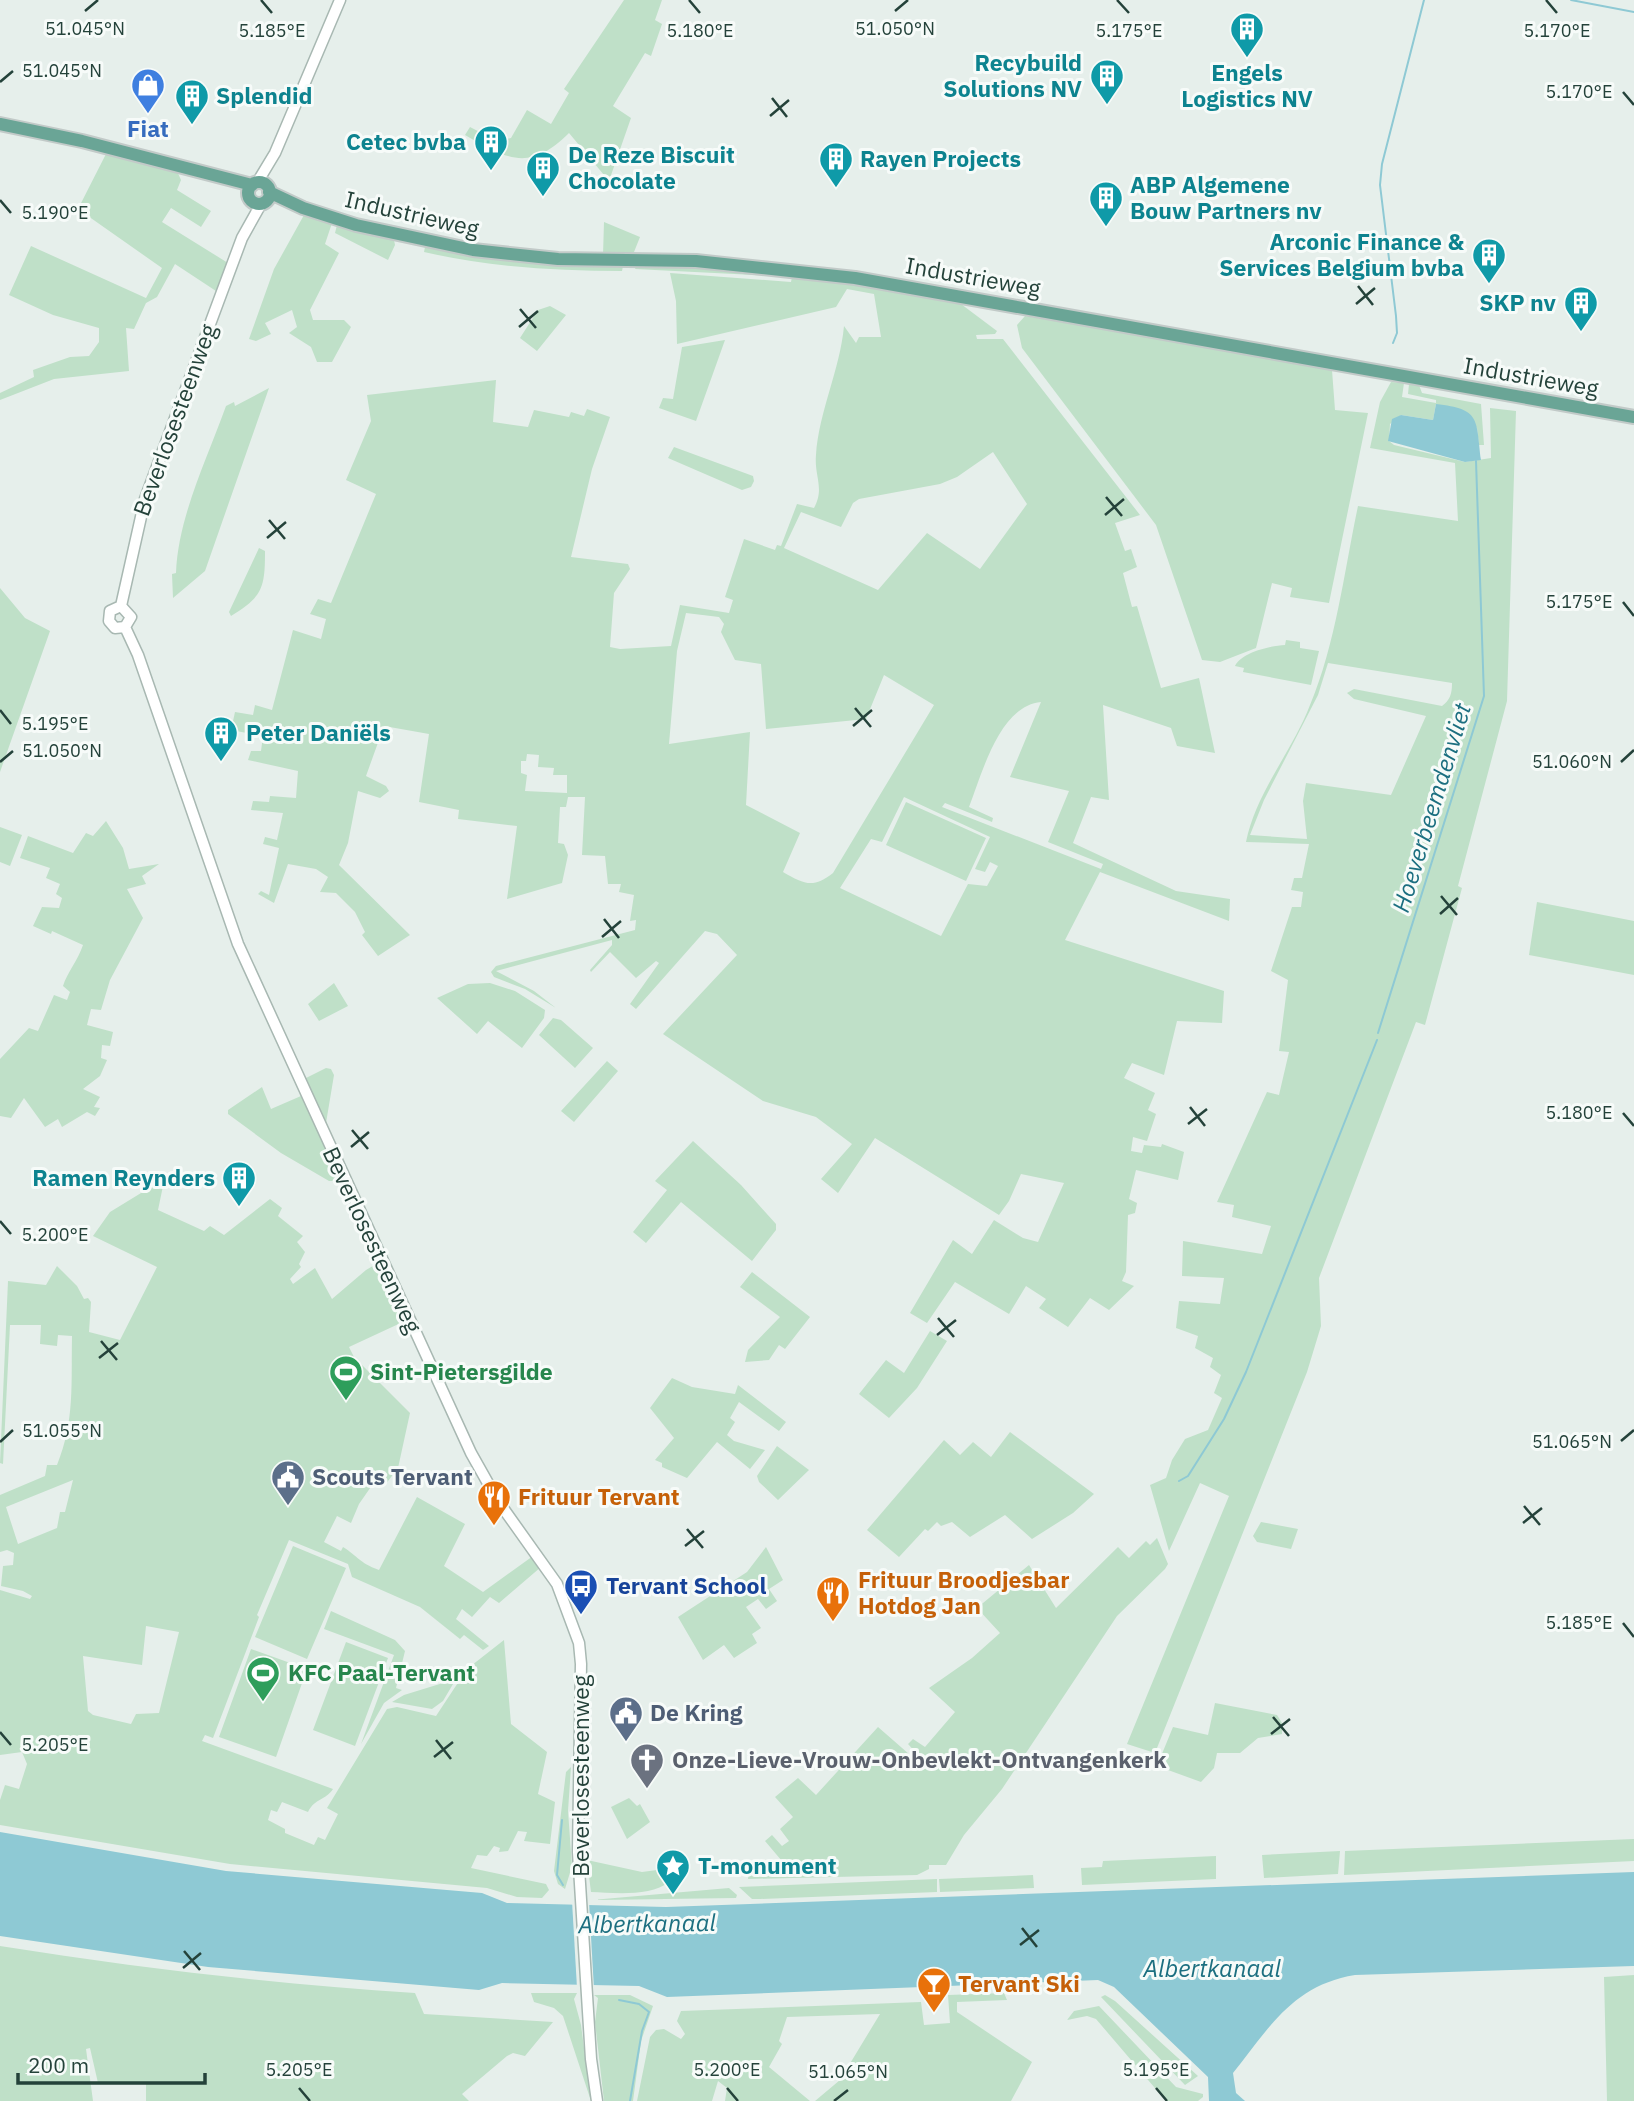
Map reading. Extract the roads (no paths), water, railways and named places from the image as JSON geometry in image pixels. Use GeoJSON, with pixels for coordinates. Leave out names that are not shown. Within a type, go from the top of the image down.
{"type":"FeatureCollection","features":[{"type":"Feature","properties":{"kind":"main road","name":"Industrieweg"},"geometry":{"type":"LineString","coordinates":[[0,124],[150,157],[303,208],[403,237],[514,255],[696,261],[855,278],[1634,417]]}},
{"type":"Feature","properties":{"kind":"street","name":"Beverlosesteenweg"},"geometry":{"type":"LineString","coordinates":[[121,606],[145,499],[259,193],[340,0]]}},
{"type":"Feature","properties":{"kind":"street","name":"Beverlosesteenweg"},"geometry":{"type":"LineString","coordinates":[[121,606],[131,614],[130,622],[125,627],[116,628],[109,621],[110,611],[121,606]]}},
{"type":"Feature","properties":{"kind":"street","name":"Beverlosesteenweg"},"geometry":{"type":"LineString","coordinates":[[125,627],[138,655],[221,901],[344,1181],[475,1461],[498,1501],[552,1576],[567,1604],[581,1664],[578,1852],[587,2001],[597,2101]]}},
{"type":"Feature","properties":{"kind":"water"},"geometry":{"type":"Polygon","coordinates":[[[1436,404],[1461,409],[1474,418],[1481,460],[1465,462],[1388,441],[1392,419],[1401,415],[1433,420],[1436,404]]]}},
{"type":"Feature","properties":{"kind":"water","name":"Albertkanaal"},"geometry":{"type":"Polygon","coordinates":[[[0,1832],[226,1871],[482,1893],[507,1903],[666,1907],[1634,1872],[1634,1966],[1355,1975],[1333,1980],[1315,1988],[1284,2011],[1233,2073],[1236,2093],[1245,2101],[1209,2101],[1208,2077],[1114,1987],[1098,1980],[667,1997],[639,1986],[502,1983],[479,1990],[208,1967],[0,1936],[0,1832]]]}},
{"type":"Feature","properties":{"kind":"waterway"},"geometry":{"type":"LineString","coordinates":[[1393,343],[1397,333],[1396,316],[1380,185],[1382,164],[1424,0]]}},
{"type":"Feature","properties":{"kind":"waterway"},"geometry":{"type":"LineString","coordinates":[[1571,0],[1634,12]]}},
{"type":"Feature","properties":{"kind":"waterway","name":"Hoeverbeemdenvliet"},"geometry":{"type":"LineString","coordinates":[[1378,1033],[1484,696],[1476,461]]}},
{"type":"Feature","properties":{"kind":"waterway","name":"Hoeverbeemdenvliet"},"geometry":{"type":"LineString","coordinates":[[1179,1481],[1188,1476],[1224,1419],[1246,1372],[1377,1040]]}},
{"type":"Feature","properties":{"kind":"waterway"},"geometry":{"type":"LineString","coordinates":[[562,1820],[557,1875],[563,1885]]}},
{"type":"Feature","properties":{"kind":"waterway"},"geometry":{"type":"LineString","coordinates":[[619,2000],[639,2004],[649,2012],[642,2031],[630,2101]]}},
{"type":"Feature","properties":{"kind":"place","name":"Engels Logistics NV"},"geometry":{"type":"Point","coordinates":[1247,59]}},
{"type":"Feature","properties":{"kind":"place","name":"Recybuild Solutions NV"},"geometry":{"type":"Point","coordinates":[1107,106]}},
{"type":"Feature","properties":{"kind":"place","name":"Fiat"},"geometry":{"type":"Point","coordinates":[148,115]}},
{"type":"Feature","properties":{"kind":"place","name":"Splendid"},"geometry":{"type":"Point","coordinates":[192,126]}},
{"type":"Feature","properties":{"kind":"place","name":"Cetec bvba"},"geometry":{"type":"Point","coordinates":[491,172]}},
{"type":"Feature","properties":{"kind":"place","name":"Rayen Projects"},"geometry":{"type":"Point","coordinates":[836,189]}},
{"type":"Feature","properties":{"kind":"place","name":"De Reze Biscuit Chocolate"},"geometry":{"type":"Point","coordinates":[543,198]}},
{"type":"Feature","properties":{"kind":"place","name":"ABP Algemene Bouw Partners nv"},"geometry":{"type":"Point","coordinates":[1106,228]}},
{"type":"Feature","properties":{"kind":"place","name":"Arconic Finance & Services Belgium bvba"},"geometry":{"type":"Point","coordinates":[1489,285]}},
{"type":"Feature","properties":{"kind":"place","name":"SKP nv"},"geometry":{"type":"Point","coordinates":[1581,333]}},
{"type":"Feature","properties":{"kind":"place","name":"Peter Daniëls"},"geometry":{"type":"Point","coordinates":[221,763]}},
{"type":"Feature","properties":{"kind":"place","name":"Ramen Reynders"},"geometry":{"type":"Point","coordinates":[239,1208]}},
{"type":"Feature","properties":{"kind":"place","name":"Sint-Pietersgilde"},"geometry":{"type":"Point","coordinates":[346,1402]}},
{"type":"Feature","properties":{"kind":"place","name":"Scouts Tervant"},"geometry":{"type":"Point","coordinates":[288,1507]}},
{"type":"Feature","properties":{"kind":"place","name":"Frituur Tervant"},"geometry":{"type":"Point","coordinates":[494,1527]}},
{"type":"Feature","properties":{"kind":"place","name":"Tervant School"},"geometry":{"type":"Point","coordinates":[581,1616]}},
{"type":"Feature","properties":{"kind":"place","name":"Frituur Broodjesbar Hotdog Jan"},"geometry":{"type":"Point","coordinates":[833,1623]}},
{"type":"Feature","properties":{"kind":"place","name":"KFC Paal-Tervant"},"geometry":{"type":"Point","coordinates":[263,1703]}},
{"type":"Feature","properties":{"kind":"place","name":"De Kring"},"geometry":{"type":"Point","coordinates":[626,1743]}},
{"type":"Feature","properties":{"kind":"place","name":"Onze-Lieve-Vrouw-Onbevlekt-Ontvangenkerk"},"geometry":{"type":"Point","coordinates":[647,1790]}},
{"type":"Feature","properties":{"kind":"place","name":"T-monument"},"geometry":{"type":"Point","coordinates":[673,1896]}},
{"type":"Feature","properties":{"kind":"place","name":"Tervant Ski"},"geometry":{"type":"Point","coordinates":[934,2014]}}]}
